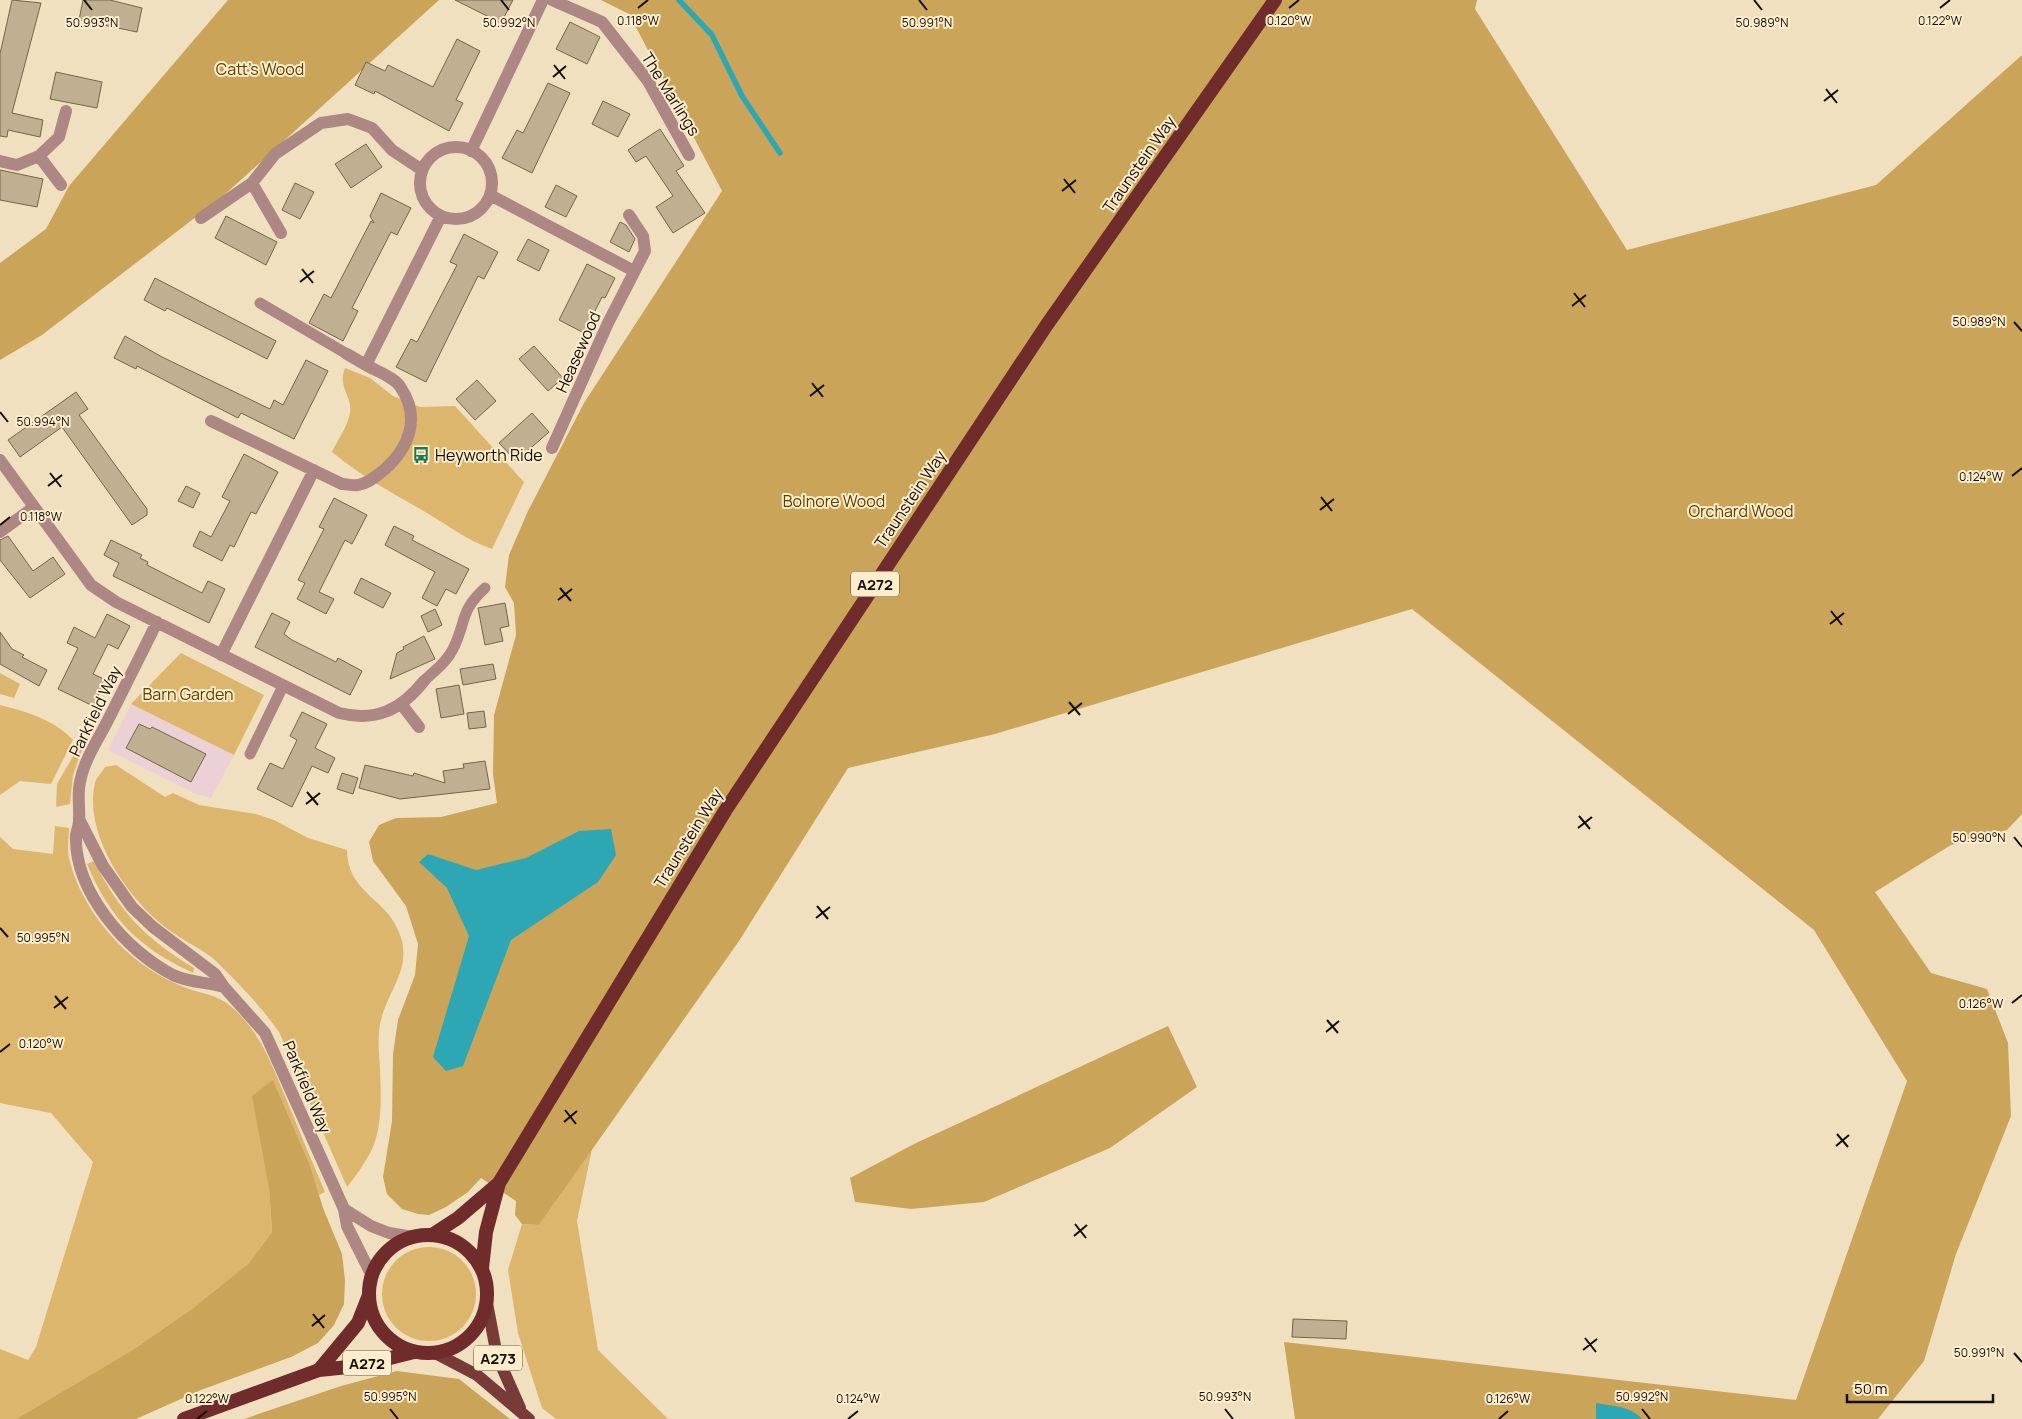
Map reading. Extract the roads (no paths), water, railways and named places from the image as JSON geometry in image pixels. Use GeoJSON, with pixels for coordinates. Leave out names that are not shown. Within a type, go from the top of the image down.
{"type":"FeatureCollection","features":[{"type":"Feature","properties":{"kind":"highway","name":"Traunstein Way"},"geometry":{"type":"LineString","coordinates":[[482,1268],[486,1232],[499,1183],[725,811],[1046,326],[1275,0]]}},
{"type":"Feature","properties":{"kind":"highway","name":"Traunstein Way"},"geometry":{"type":"LineString","coordinates":[[432,1235],[458,1218],[499,1183]]}},
{"type":"Feature","properties":{"kind":"highway"},"geometry":{"type":"LineString","coordinates":[[432,1235],[447,1238],[461,1245],[473,1255],[482,1268],[487,1285],[487,1302],[481,1321],[469,1337],[453,1348],[434,1353],[415,1352],[397,1344],[382,1331],[373,1314],[369,1295],[372,1276],[381,1258],[395,1245],[412,1236],[432,1235]]}},
{"type":"Feature","properties":{"kind":"highway","name":"A272"},"geometry":{"type":"LineString","coordinates":[[319,1370],[358,1323],[369,1295]]}},
{"type":"Feature","properties":{"kind":"highway","name":"A272"},"geometry":{"type":"LineString","coordinates":[[184,1419],[319,1370],[358,1366],[415,1352]]}},
{"type":"Feature","properties":{"kind":"main road","name":"A273"},"geometry":{"type":"LineString","coordinates":[[487,1302],[497,1356],[525,1415]]}},
{"type":"Feature","properties":{"kind":"main road","name":"A273"},"geometry":{"type":"LineString","coordinates":[[434,1353],[477,1375],[525,1415]]}},
{"type":"Feature","properties":{"kind":"street"},"geometry":{"type":"LineString","coordinates":[[471,151],[543,0]]}},
{"type":"Feature","properties":{"kind":"street","name":"The Marlings"},"geometry":{"type":"LineString","coordinates":[[552,0],[602,22],[648,81],[689,155]]}},
{"type":"Feature","properties":{"kind":"street"},"geometry":{"type":"LineString","coordinates":[[0,160],[17,165],[39,156],[59,137],[66,111]]}},
{"type":"Feature","properties":{"kind":"street"},"geometry":{"type":"LineString","coordinates":[[201,218],[252,182],[276,154],[321,123],[348,119],[372,128],[392,150],[422,170]]}},
{"type":"Feature","properties":{"kind":"street"},"geometry":{"type":"LineString","coordinates":[[448,148],[460,148],[480,156],[491,174],[490,195],[485,206],[476,214],[465,218],[453,220],[442,216],[425,202],[420,181],[422,170],[428,160],[438,152],[448,148]]}},
{"type":"Feature","properties":{"kind":"street"},"geometry":{"type":"LineString","coordinates":[[39,156],[61,185]]}},
{"type":"Feature","properties":{"kind":"street"},"geometry":{"type":"LineString","coordinates":[[252,182],[281,233]]}},
{"type":"Feature","properties":{"kind":"street"},"geometry":{"type":"LineString","coordinates":[[490,195],[634,271]]}},
{"type":"Feature","properties":{"kind":"street","name":"Heasewood"},"geometry":{"type":"LineString","coordinates":[[552,448],[645,251],[642,236],[629,215]]}},
{"type":"Feature","properties":{"kind":"street"},"geometry":{"type":"LineString","coordinates":[[366,365],[442,216]]}},
{"type":"Feature","properties":{"kind":"street"},"geometry":{"type":"LineString","coordinates":[[211,421],[342,484],[357,485],[370,481],[401,452],[410,436],[411,408],[401,386],[347,354]]}},
{"type":"Feature","properties":{"kind":"street"},"geometry":{"type":"LineString","coordinates":[[0,460],[91,585],[101,594],[325,708],[351,716],[368,715],[402,705],[424,681]]}},
{"type":"Feature","properties":{"kind":"street"},"geometry":{"type":"LineString","coordinates":[[221,655],[314,470]]}},
{"type":"Feature","properties":{"kind":"street"},"geometry":{"type":"LineString","coordinates":[[0,532],[34,507]]}},
{"type":"Feature","properties":{"kind":"street","name":"Parkfield Way"},"geometry":{"type":"LineString","coordinates":[[157,622],[90,755],[80,781],[77,842],[88,886],[104,913],[138,951],[173,975],[188,981],[224,987]]}},
{"type":"Feature","properties":{"kind":"street"},"geometry":{"type":"LineString","coordinates":[[402,705],[418,727]]}},
{"type":"Feature","properties":{"kind":"street","name":"Parkfield Way"},"geometry":{"type":"LineString","coordinates":[[79,819],[103,866],[132,907],[153,928],[205,964],[265,1032],[344,1209],[347,1226],[372,1276]]}},
{"type":"Feature","properties":{"kind":"street"},"geometry":{"type":"LineString","coordinates":[[344,1209],[371,1226],[389,1233],[412,1236]]}},
{"type":"Feature","properties":{"kind":"lane"},"geometry":{"type":"LineString","coordinates":[[260,303],[299,324],[347,354]]}},
{"type":"Feature","properties":{"kind":"lane"},"geometry":{"type":"LineString","coordinates":[[424,681],[449,655],[471,600],[485,588]]}},
{"type":"Feature","properties":{"kind":"lane"},"geometry":{"type":"LineString","coordinates":[[250,754],[282,686]]}},
{"type":"Feature","properties":{"kind":"water"},"geometry":{"type":"Polygon","coordinates":[[[611,829],[616,855],[598,882],[511,940],[463,1066],[446,1071],[433,1057],[469,936],[447,888],[419,862],[428,854],[476,870],[526,858],[579,831],[611,829]]]}},
{"type":"Feature","properties":{"kind":"water"},"geometry":{"type":"Polygon","coordinates":[[[1596,1403],[1627,1409],[1642,1419],[1596,1419],[1596,1403]]]}},
{"type":"Feature","properties":{"kind":"waterway"},"geometry":{"type":"LineString","coordinates":[[679,0],[712,35],[742,96],[780,153]]}},
{"type":"Feature","properties":{"kind":"place","name":"Heyworth Ride"},"geometry":{"type":"Point","coordinates":[421,455]}},
{"type":"Feature","properties":{"kind":"park label","name":"Catt's Wood"},"geometry":{"type":"Point","coordinates":[260,69]}},
{"type":"Feature","properties":{"kind":"park label","name":"Bolnore Wood"},"geometry":{"type":"Point","coordinates":[834,501]}},
{"type":"Feature","properties":{"kind":"park label","name":"Orchard Wood"},"geometry":{"type":"Point","coordinates":[1741,511]}},
{"type":"Feature","properties":{"kind":"park label","name":"Barn Garden"},"geometry":{"type":"Point","coordinates":[188,694]}}]}
